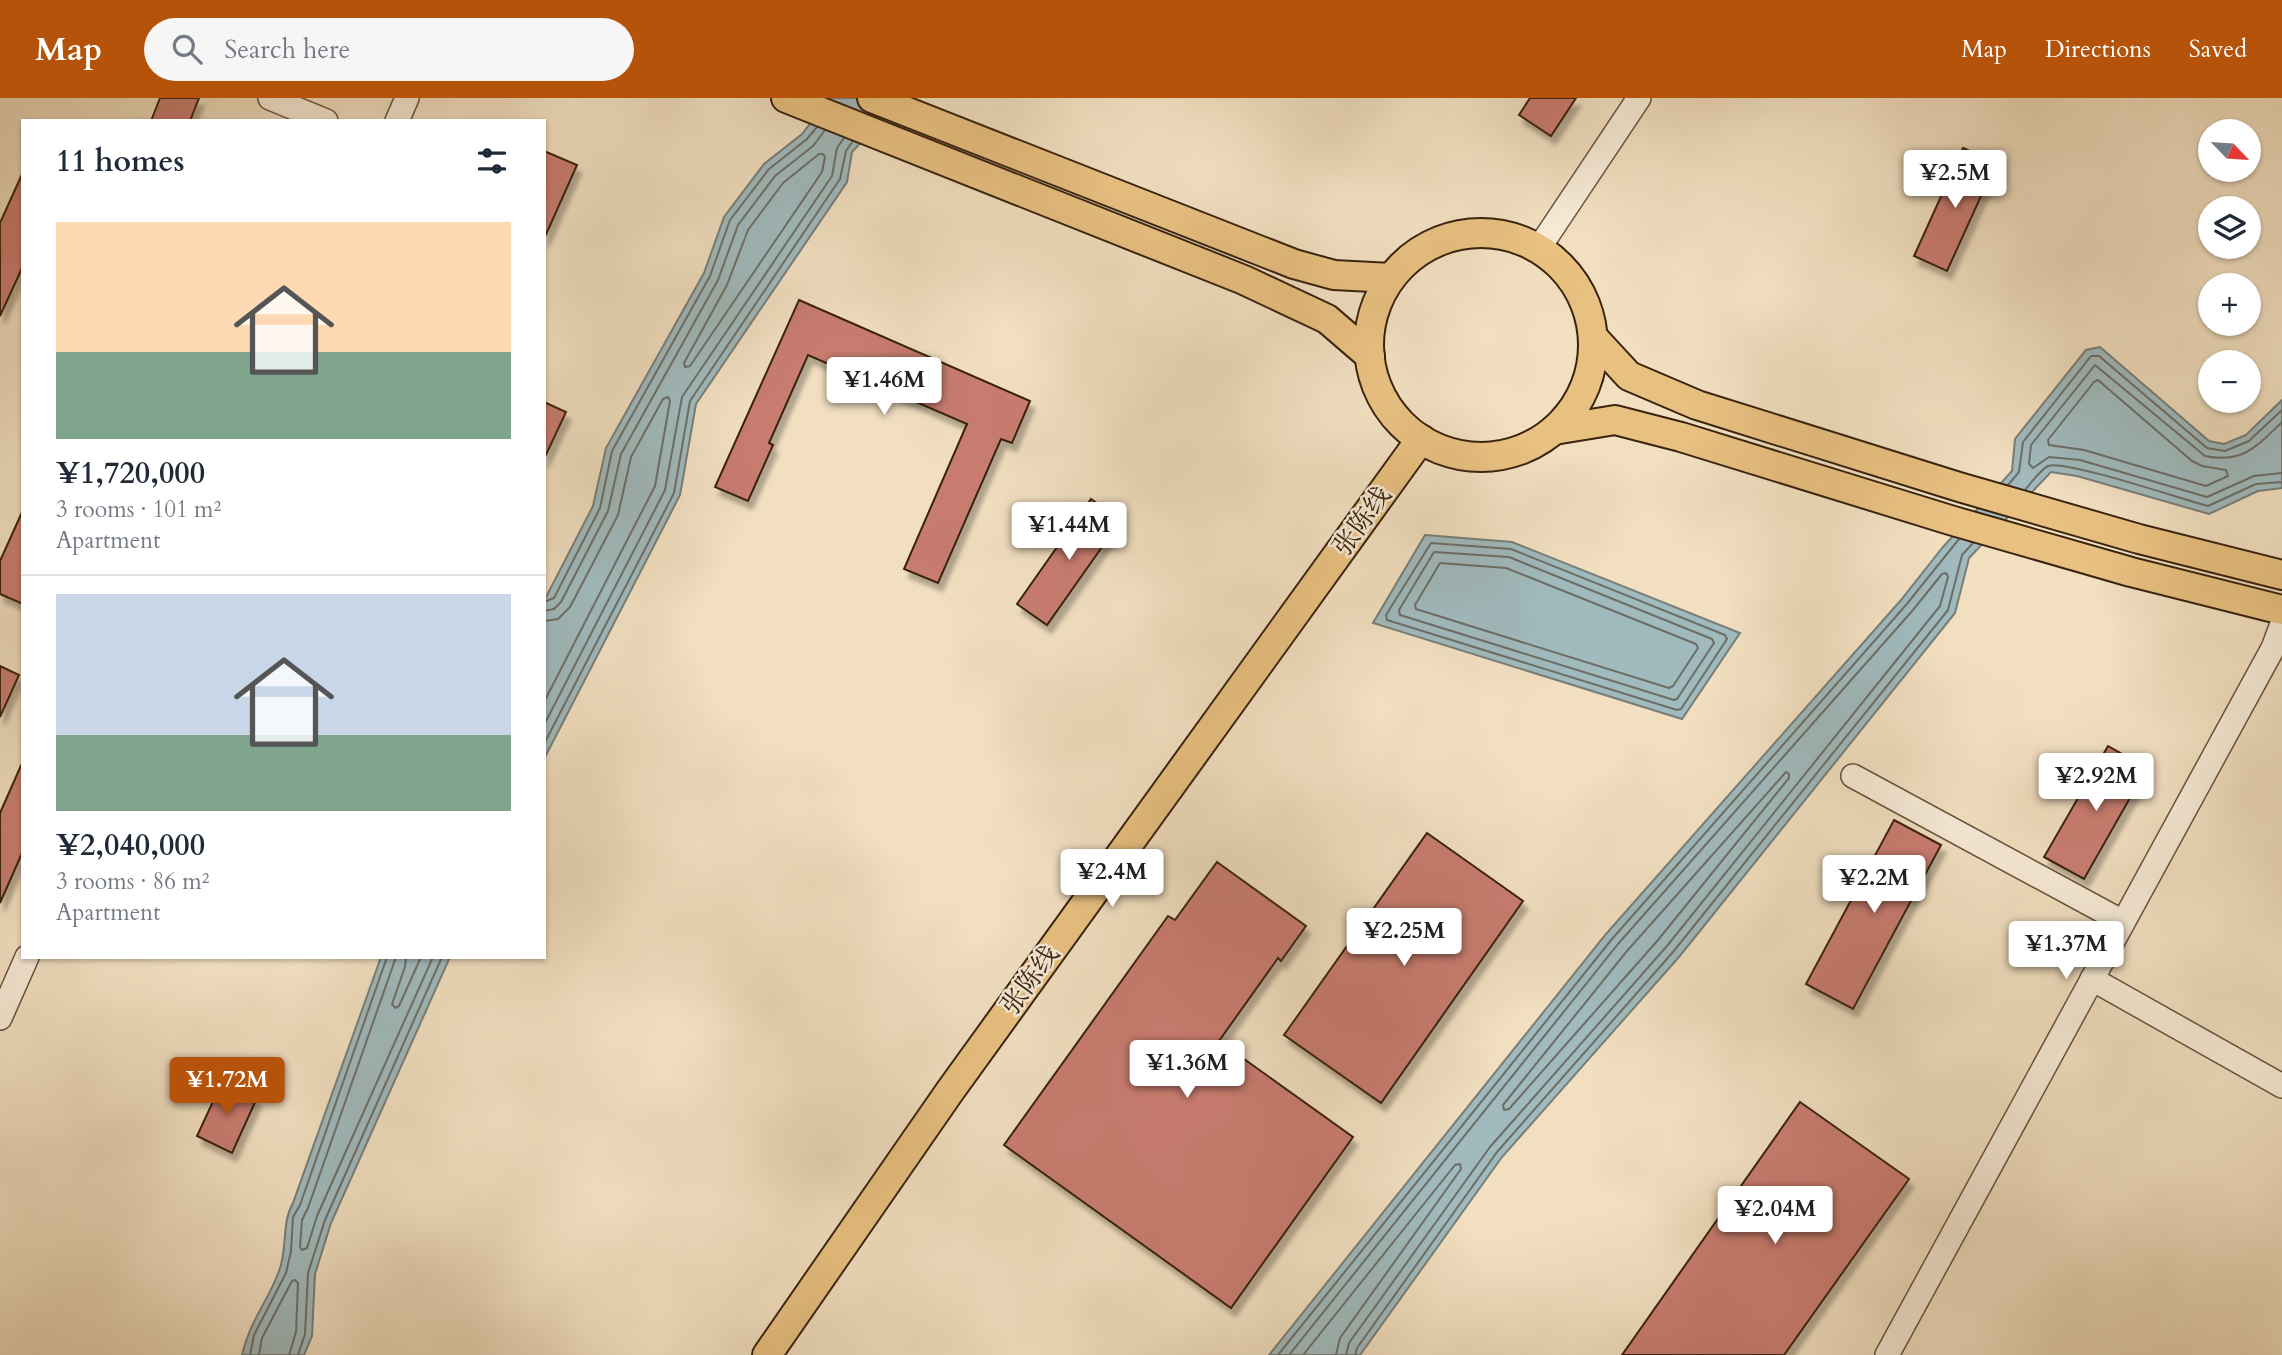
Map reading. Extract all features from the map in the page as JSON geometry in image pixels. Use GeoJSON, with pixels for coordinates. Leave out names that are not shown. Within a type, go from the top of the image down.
{"type":"FeatureCollection","features":[{"type":"Feature","properties":{"kind":"main road"},"geometry":{"type":"LineString","coordinates":[[872,98],[1294,264],[1334,275],[1391,278]]}},
{"type":"Feature","properties":{"kind":"main road"},"geometry":{"type":"LineString","coordinates":[[792,100],[1244,280],[1327,319],[1370,356]]}},
{"type":"Feature","properties":{"kind":"main road"},"geometry":{"type":"LineString","coordinates":[[1483,232],[1511,236],[1539,248],[1558,262],[1580,290],[1593,337],[1590,375],[1574,409],[1554,430],[1532,445],[1507,455],[1474,458],[1436,449],[1404,427],[1384,402],[1372,372],[1370,356],[1369,343],[1374,311],[1391,278],[1419,251],[1436,242],[1455,235],[1483,232]]}},
{"type":"Feature","properties":{"kind":"main road"},"geometry":{"type":"LineString","coordinates":[[1593,337],[1629,376],[1697,405],[1959,487],[2139,539],[2282,575]]}},
{"type":"Feature","properties":{"kind":"main road"},"geometry":{"type":"LineString","coordinates":[[1554,430],[1615,421],[1681,436],[2028,543],[2282,610]]}},
{"type":"Feature","properties":{"kind":"main road","name":"张陈线"},"geometry":{"type":"LineString","coordinates":[[767,1355],[950,1091],[1421,439]]}},
{"type":"Feature","properties":{"kind":"street"},"geometry":{"type":"LineString","coordinates":[[270,98],[321,119]]}},
{"type":"Feature","properties":{"kind":"street"},"geometry":{"type":"LineString","coordinates":[[398,119],[407,98]]}},
{"type":"Feature","properties":{"kind":"street"},"geometry":{"type":"LineString","coordinates":[[1539,248],[1639,98]]}},
{"type":"Feature","properties":{"kind":"street"},"geometry":{"type":"LineString","coordinates":[[1887,1355],[2273,648],[2282,624]]}},
{"type":"Feature","properties":{"kind":"street"},"geometry":{"type":"LineString","coordinates":[[1853,776],[2123,922]]}},
{"type":"Feature","properties":{"kind":"street"},"geometry":{"type":"LineString","coordinates":[[0,1018],[26,959]]}},
{"type":"Feature","properties":{"kind":"street"},"geometry":{"type":"LineString","coordinates":[[2092,979],[2282,1086]]}},
{"type":"Feature","properties":{"kind":"water"},"geometry":{"type":"Polygon","coordinates":[[[830,98],[902,98],[852,152],[847,182],[696,404],[680,495],[546,755],[546,597],[593,506],[606,448],[704,273],[724,217],[764,164],[802,134],[830,98]]]}},
{"type":"Feature","properties":{"kind":"water"},"geometry":{"type":"Polygon","coordinates":[[[2100,347],[2209,441],[2224,444],[2246,435],[2282,400],[2282,488],[2258,491],[2209,514],[2077,476],[2051,472],[1969,558],[1955,613],[1679,957],[1502,1157],[1360,1355],[1269,1355],[1606,934],[2012,471],[2015,439],[2086,350],[2100,347]]]}},
{"type":"Feature","properties":{"kind":"water"},"geometry":{"type":"Polygon","coordinates":[[[1425,535],[1512,542],[1740,633],[1682,719],[1373,623],[1425,535]]]}},
{"type":"Feature","properties":{"kind":"water"},"geometry":{"type":"Polygon","coordinates":[[[380,959],[449,959],[331,1223],[315,1274],[312,1336],[304,1355],[242,1355],[250,1331],[279,1271],[289,1211],[380,959]]]}},
{"type":"Feature","properties":{"kind":"building"},"geometry":{"type":"Polygon","coordinates":[[[160,98],[199,98],[191,119],[152,119],[160,98]]]}},
{"type":"Feature","properties":{"kind":"building"},"geometry":{"type":"Polygon","coordinates":[[[1530,98],[1576,98],[1551,136],[1519,115],[1530,98]]]}},
{"type":"Feature","properties":{"kind":"building"},"geometry":{"type":"Polygon","coordinates":[[[1963,148],[1996,163],[1947,271],[1914,256],[1963,148]]]}},
{"type":"Feature","properties":{"kind":"building"},"geometry":{"type":"Polygon","coordinates":[[[546,152],[577,165],[546,235],[546,152]]]}},
{"type":"Feature","properties":{"kind":"building"},"geometry":{"type":"Polygon","coordinates":[[[21,176],[21,270],[0,316],[0,223],[21,176]]]}},
{"type":"Feature","properties":{"kind":"building"},"geometry":{"type":"Polygon","coordinates":[[[799,300],[1030,401],[1012,443],[1001,439],[938,583],[904,569],[967,424],[808,355],[769,443],[773,445],[748,501],[715,487],[799,300]]]}},
{"type":"Feature","properties":{"kind":"building"},"geometry":{"type":"Polygon","coordinates":[[[546,403],[566,412],[546,455],[546,403]]]}},
{"type":"Feature","properties":{"kind":"building"},"geometry":{"type":"Polygon","coordinates":[[[1091,499],[1121,520],[1047,625],[1017,604],[1091,499]]]}},
{"type":"Feature","properties":{"kind":"building"},"geometry":{"type":"Polygon","coordinates":[[[21,514],[21,603],[0,594],[0,561],[21,514]]]}},
{"type":"Feature","properties":{"kind":"building"},"geometry":{"type":"Polygon","coordinates":[[[0,666],[19,675],[0,717],[0,666]]]}},
{"type":"Feature","properties":{"kind":"building"},"geometry":{"type":"Polygon","coordinates":[[[2108,746],[2147,768],[2084,879],[2044,857],[2108,746]]]}},
{"type":"Feature","properties":{"kind":"building"},"geometry":{"type":"Polygon","coordinates":[[[21,766],[21,856],[0,903],[0,813],[21,766]]]}},
{"type":"Feature","properties":{"kind":"building"},"geometry":{"type":"Polygon","coordinates":[[[1894,820],[1941,845],[1853,1009],[1806,984],[1894,820]]]}},
{"type":"Feature","properties":{"kind":"building"},"geometry":{"type":"Polygon","coordinates":[[[1427,833],[1523,901],[1381,1103],[1284,1035],[1427,833]]]}},
{"type":"Feature","properties":{"kind":"building"},"geometry":{"type":"Polygon","coordinates":[[[1217,862],[1306,926],[1281,961],[1278,958],[1219,1041],[1353,1137],[1231,1308],[1004,1145],[1168,916],[1175,920],[1217,862]]]}},
{"type":"Feature","properties":{"kind":"building"},"geometry":{"type":"Polygon","coordinates":[[[222,1082],[257,1098],[232,1153],[197,1136],[222,1082]]]}},
{"type":"Feature","properties":{"kind":"building"},"geometry":{"type":"Polygon","coordinates":[[[1800,1102],[1909,1179],[1784,1355],[1622,1355],[1800,1102]]]}}]}
